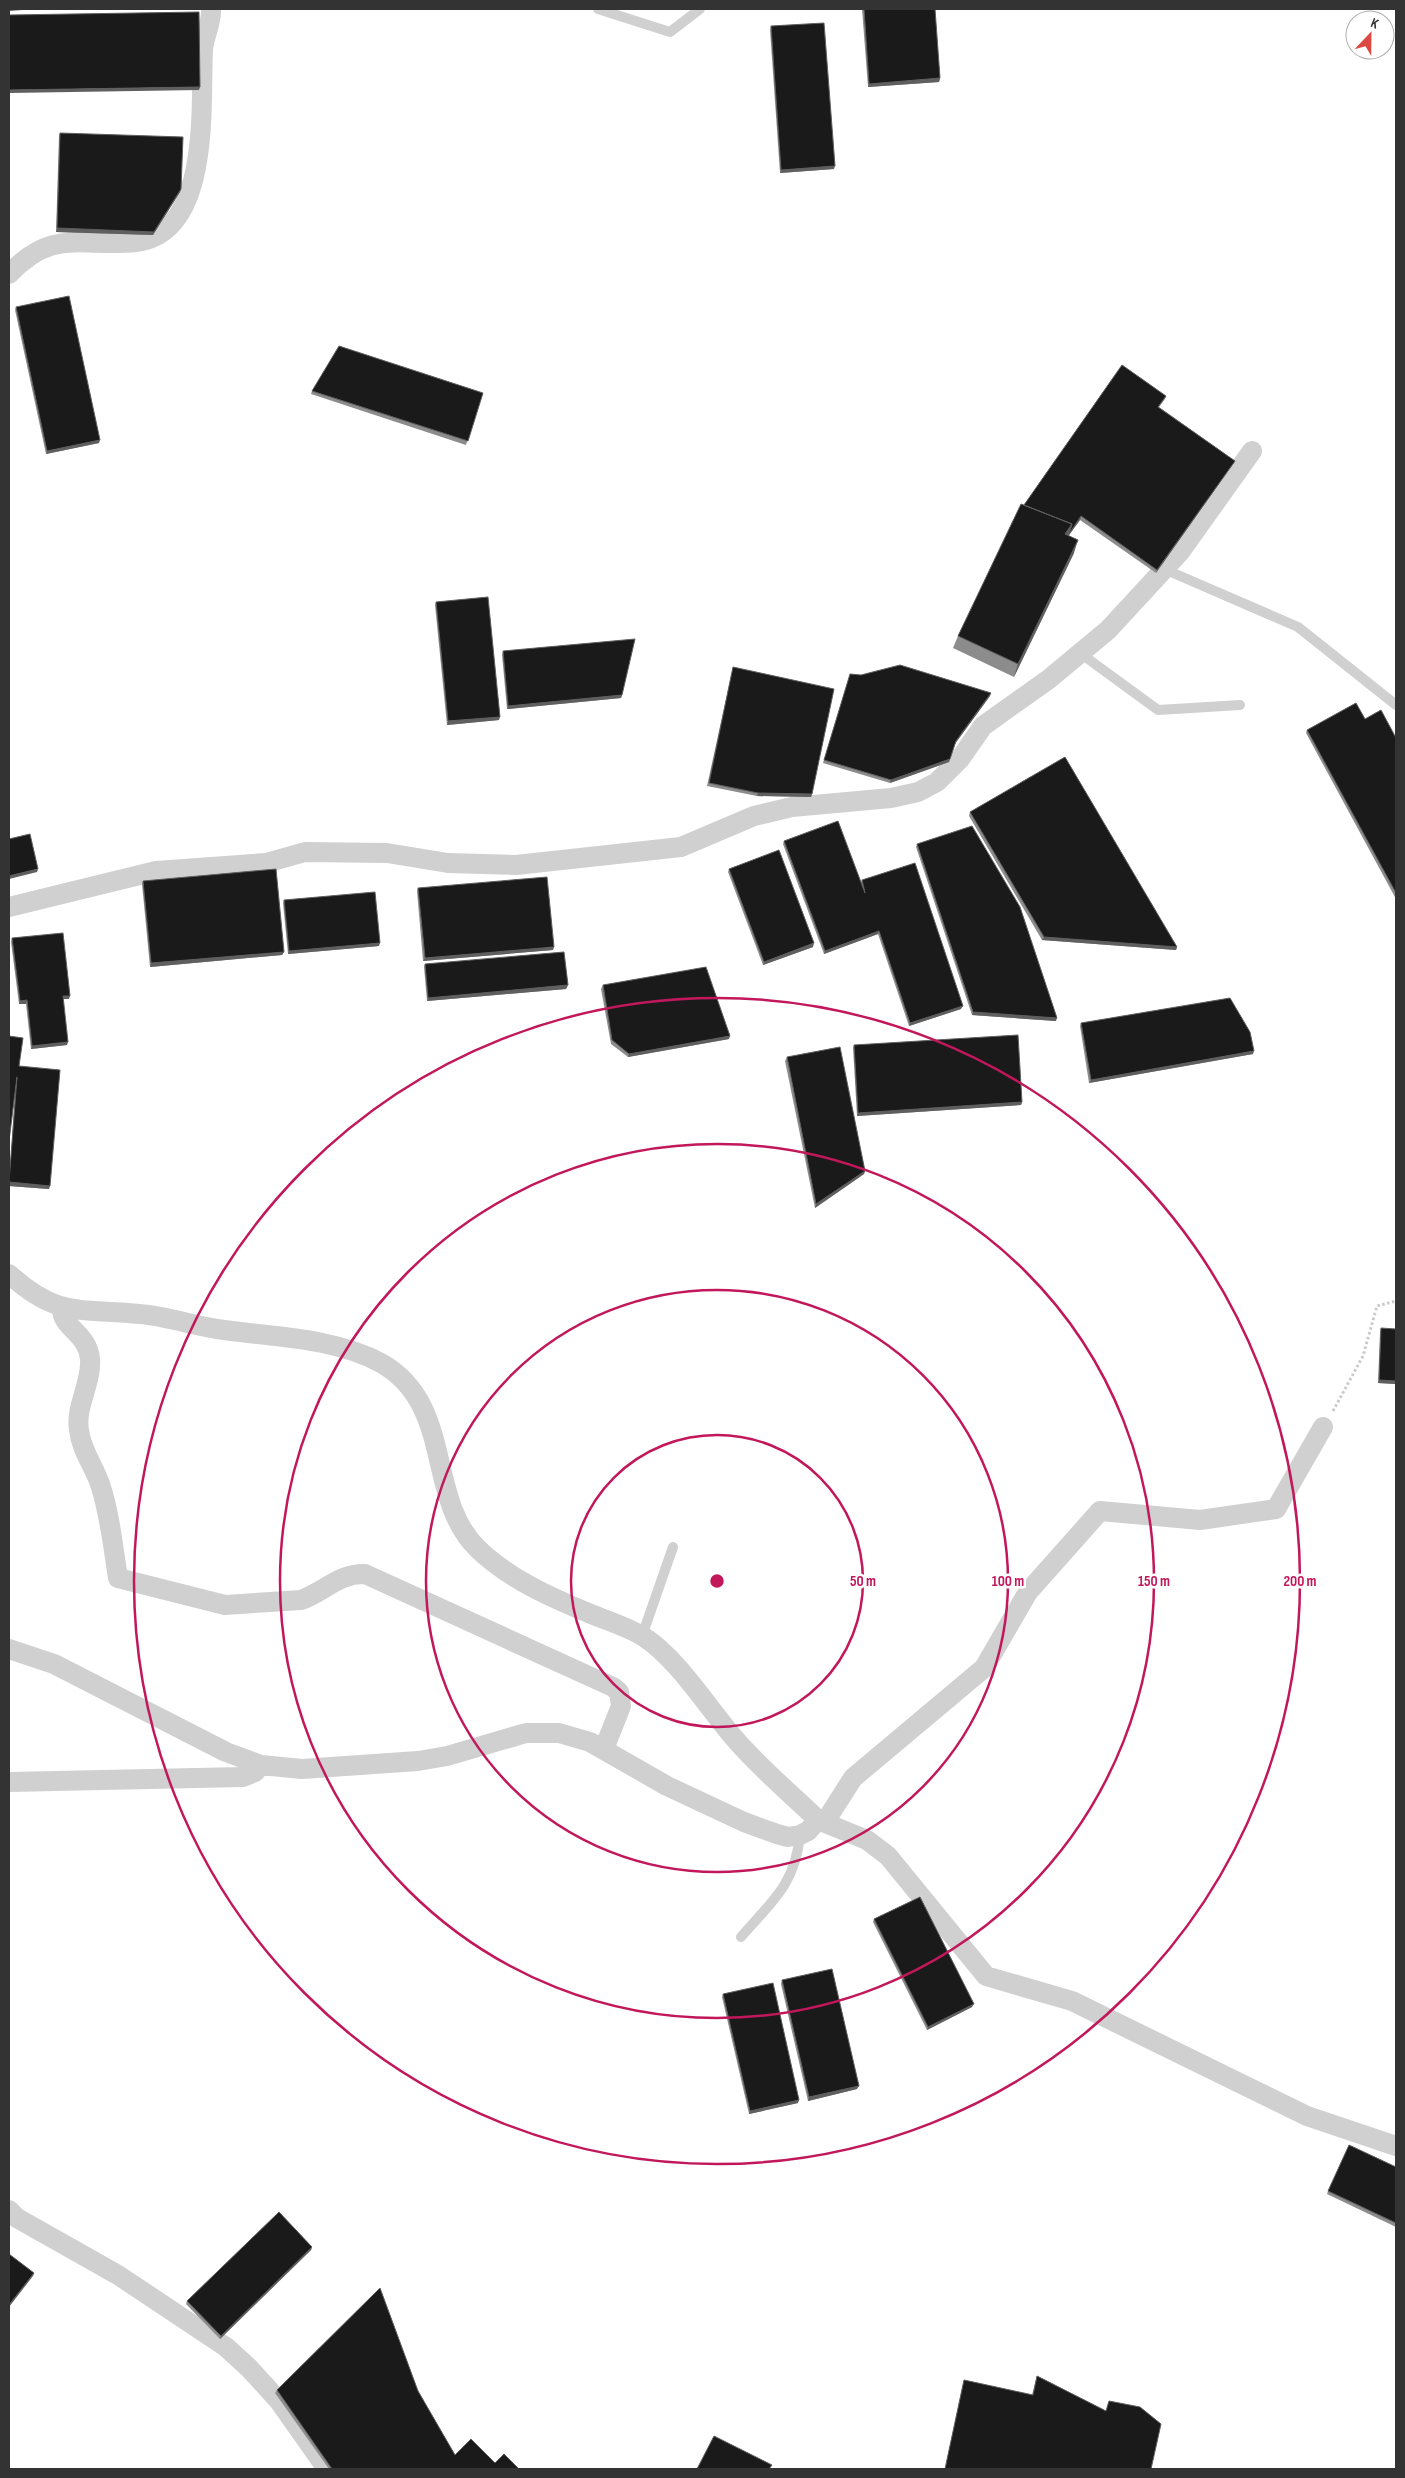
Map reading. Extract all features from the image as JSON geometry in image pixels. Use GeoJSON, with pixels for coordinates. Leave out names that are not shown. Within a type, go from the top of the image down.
{"type":"FeatureCollection","features":[{"type":"Feature","properties":{"kind":"street"},"geometry":{"type":"LineString","coordinates":[[9,274],[37,251],[58,242],[137,242],[154,236],[167,228],[179,213],[189,192],[200,147],[203,46],[211,9]]}},
{"type":"Feature","properties":{"kind":"street"},"geometry":{"type":"LineString","coordinates":[[9,907],[156,871],[266,864],[305,852],[387,853],[448,863],[516,866],[680,847],[754,816],[792,807],[891,798],[918,792],[937,782],[960,759],[983,726],[1049,679],[1108,630],[1180,552],[1252,451]]}},
{"type":"Feature","properties":{"kind":"street"},"geometry":{"type":"LineString","coordinates":[[9,1274],[32,1294],[62,1308],[142,1314],[215,1329],[292,1338],[345,1349],[383,1364],[405,1382],[422,1403],[439,1453],[456,1518],[478,1549],[547,1595],[642,1636],[660,1649],[737,1741],[822,1821],[867,1840],[888,1856],[986,1976],[1072,2001],[1307,2116],[1396,2146]]}},
{"type":"Feature","properties":{"kind":"street"},"geometry":{"type":"LineString","coordinates":[[62,1308],[64,1320],[83,1338],[90,1359],[90,1368],[79,1413],[78,1429],[106,1502],[118,1578],[225,1604],[301,1600],[310,1597],[342,1577],[352,1574],[365,1574],[612,1687],[619,1692],[621,1706],[604,1749]]}},
{"type":"Feature","properties":{"kind":"street"},"geometry":{"type":"LineString","coordinates":[[9,1649],[54,1664],[226,1752],[261,1765],[302,1769],[418,1761],[447,1756],[526,1733],[559,1733],[578,1738],[604,1749],[667,1786],[744,1822],[788,1837],[800,1835],[822,1821],[853,1778],[984,1668],[1028,1592],[1100,1512],[1200,1520],[1276,1509],[1324,1427]]}},
{"type":"Feature","properties":{"kind":"street"},"geometry":{"type":"LineString","coordinates":[[9,1782],[243,1777],[255,1772],[261,1765]]}},
{"type":"Feature","properties":{"kind":"street"},"geometry":{"type":"LineString","coordinates":[[9,2210],[17,2218],[118,2276],[226,2347],[250,2368],[279,2401],[327,2469]]}},
{"type":"Feature","properties":{"kind":"lane"},"geometry":{"type":"LineString","coordinates":[[598,9],[670,32],[700,9]]}},
{"type":"Feature","properties":{"kind":"lane"},"geometry":{"type":"LineString","coordinates":[[1164,569],[1298,627],[1396,705]]}},
{"type":"Feature","properties":{"kind":"lane"},"geometry":{"type":"LineString","coordinates":[[1080,653],[1158,710],[1240,705]]}},
{"type":"Feature","properties":{"kind":"lane"},"geometry":{"type":"LineString","coordinates":[[642,1636],[673,1547]]}},
{"type":"Feature","properties":{"kind":"lane"},"geometry":{"type":"LineString","coordinates":[[741,1937],[785,1887],[798,1858],[800,1835]]}},
{"type":"Feature","properties":{"kind":"path"},"geometry":{"type":"LineString","coordinates":[[1324,1427],[1363,1356],[1376,1306],[1396,1301]]}},
{"type":"Feature","properties":{"kind":"building"},"geometry":{"type":"Polygon","coordinates":[[[864,9],[935,9],[940,78],[869,84],[864,9]]]}},
{"type":"Feature","properties":{"kind":"building"},"geometry":{"type":"Polygon","coordinates":[[[199,12],[200,87],[9,90],[9,15],[199,12]]]}},
{"type":"Feature","properties":{"kind":"building"},"geometry":{"type":"Polygon","coordinates":[[[824,23],[835,166],[781,170],[771,26],[824,23]]]}},
{"type":"Feature","properties":{"kind":"building"},"geometry":{"type":"Polygon","coordinates":[[[60,133],[183,137],[181,189],[154,232],[57,228],[60,133]]]}},
{"type":"Feature","properties":{"kind":"building"},"geometry":{"type":"Polygon","coordinates":[[[69,296],[100,440],[47,451],[16,307],[69,296]]]}},
{"type":"Feature","properties":{"kind":"building"},"geometry":{"type":"Polygon","coordinates":[[[339,346],[483,393],[468,441],[312,391],[339,346]]]}},
{"type":"Feature","properties":{"kind":"building"},"geometry":{"type":"Polygon","coordinates":[[[1122,365],[1166,396],[1158,407],[1235,461],[1157,570],[1081,516],[1069,534],[1072,524],[1024,505],[1122,365]]]}},
{"type":"Feature","properties":{"kind":"building"},"geometry":{"type":"Polygon","coordinates":[[[1021,504],[1072,524],[1065,534],[1078,540],[1018,664],[958,636],[1021,504]]]}},
{"type":"Feature","properties":{"kind":"building"},"geometry":{"type":"Polygon","coordinates":[[[488,597],[500,717],[448,721],[436,602],[488,597]]]}},
{"type":"Feature","properties":{"kind":"building"},"geometry":{"type":"Polygon","coordinates":[[[635,639],[622,695],[508,706],[503,651],[635,639]]]}},
{"type":"Feature","properties":{"kind":"building"},"geometry":{"type":"Polygon","coordinates":[[[900,665],[991,693],[956,741],[950,759],[891,780],[824,760],[850,674],[861,675],[900,665]]]}},
{"type":"Feature","properties":{"kind":"building"},"geometry":{"type":"Polygon","coordinates":[[[733,667],[834,689],[812,794],[758,793],[709,783],[733,667]]]}},
{"type":"Feature","properties":{"kind":"building"},"geometry":{"type":"Polygon","coordinates":[[[1356,703],[1365,719],[1381,710],[1396,738],[1396,893],[1307,730],[1356,703]]]}},
{"type":"Feature","properties":{"kind":"building"},"geometry":{"type":"Polygon","coordinates":[[[1065,757],[1177,947],[1044,937],[970,812],[1065,757]]]}},
{"type":"Feature","properties":{"kind":"building"},"geometry":{"type":"Polygon","coordinates":[[[838,821],[865,893],[862,880],[915,863],[963,1006],[910,1023],[879,931],[825,951],[784,841],[838,821]]]}},
{"type":"Feature","properties":{"kind":"building"},"geometry":{"type":"Polygon","coordinates":[[[972,826],[1020,907],[1057,1018],[973,1012],[917,844],[972,826]]]}},
{"type":"Feature","properties":{"kind":"building"},"geometry":{"type":"Polygon","coordinates":[[[30,834],[38,869],[9,876],[9,839],[30,834]]]}},
{"type":"Feature","properties":{"kind":"building"},"geometry":{"type":"Polygon","coordinates":[[[779,850],[814,943],[764,962],[729,869],[779,850]]]}},
{"type":"Feature","properties":{"kind":"building"},"geometry":{"type":"Polygon","coordinates":[[[276,869],[284,952],[151,963],[143,881],[276,869]]]}},
{"type":"Feature","properties":{"kind":"building"},"geometry":{"type":"Polygon","coordinates":[[[547,877],[554,947],[425,958],[418,888],[547,877]]]}},
{"type":"Feature","properties":{"kind":"building"},"geometry":{"type":"Polygon","coordinates":[[[375,892],[380,943],[289,951],[284,900],[375,892]]]}},
{"type":"Feature","properties":{"kind":"building"},"geometry":{"type":"Polygon","coordinates":[[[63,933],[70,996],[63,996],[68,1042],[32,1046],[27,1000],[20,1001],[12,938],[63,933]]]}},
{"type":"Feature","properties":{"kind":"building"},"geometry":{"type":"Polygon","coordinates":[[[564,952],[568,985],[428,998],[425,964],[564,952]]]}},
{"type":"Feature","properties":{"kind":"building"},"geometry":{"type":"Polygon","coordinates":[[[706,967],[730,1036],[629,1054],[612,1040],[603,985],[706,967]]]}},
{"type":"Feature","properties":{"kind":"building"},"geometry":{"type":"Polygon","coordinates":[[[1230,998],[1250,1032],[1254,1051],[1091,1080],[1081,1023],[1230,998]]]}},
{"type":"Feature","properties":{"kind":"building"},"geometry":{"type":"Polygon","coordinates":[[[1018,1035],[1022,1102],[858,1113],[854,1045],[1018,1035]]]}},
{"type":"Feature","properties":{"kind":"building"},"geometry":{"type":"Polygon","coordinates":[[[9,1036],[23,1038],[19,1066],[60,1070],[50,1186],[9,1182],[17,1077],[9,1141],[9,1036]]]}},
{"type":"Feature","properties":{"kind":"building"},"geometry":{"type":"Polygon","coordinates":[[[840,1047],[865,1171],[816,1204],[787,1057],[840,1047]]]}},
{"type":"Feature","properties":{"kind":"building"},"geometry":{"type":"Polygon","coordinates":[[[1381,1328],[1396,1329],[1396,1381],[1379,1380],[1381,1328]]]}},
{"type":"Feature","properties":{"kind":"building"},"geometry":{"type":"Polygon","coordinates":[[[920,1897],[974,2004],[928,2027],[874,1919],[920,1897]]]}},
{"type":"Feature","properties":{"kind":"building"},"geometry":{"type":"Polygon","coordinates":[[[832,1969],[859,2086],[809,2097],[782,1980],[832,1969]]]}},
{"type":"Feature","properties":{"kind":"building"},"geometry":{"type":"Polygon","coordinates":[[[773,1983],[799,2100],[750,2111],[723,1994],[773,1983]]]}},
{"type":"Feature","properties":{"kind":"building"},"geometry":{"type":"Polygon","coordinates":[[[1349,2145],[1396,2167],[1396,2223],[1328,2191],[1349,2145]]]}},
{"type":"Feature","properties":{"kind":"building"},"geometry":{"type":"Polygon","coordinates":[[[279,2212],[312,2247],[221,2336],[187,2301],[279,2212]]]}},
{"type":"Feature","properties":{"kind":"building"},"geometry":{"type":"Polygon","coordinates":[[[9,2254],[34,2273],[9,2305],[9,2254]]]}},
{"type":"Feature","properties":{"kind":"building"},"geometry":{"type":"Polygon","coordinates":[[[380,2288],[418,2391],[455,2455],[471,2439],[495,2463],[504,2454],[519,2469],[332,2469],[277,2390],[380,2288]]]}},
{"type":"Feature","properties":{"kind":"building"},"geometry":{"type":"Polygon","coordinates":[[[1037,2376],[1106,2411],[1109,2401],[1140,2407],[1161,2424],[1151,2469],[945,2469],[964,2380],[1033,2395],[1037,2376]]]}},
{"type":"Feature","properties":{"kind":"building"},"geometry":{"type":"Polygon","coordinates":[[[714,2436],[772,2465],[769,2469],[697,2469],[714,2436]]]}}]}
